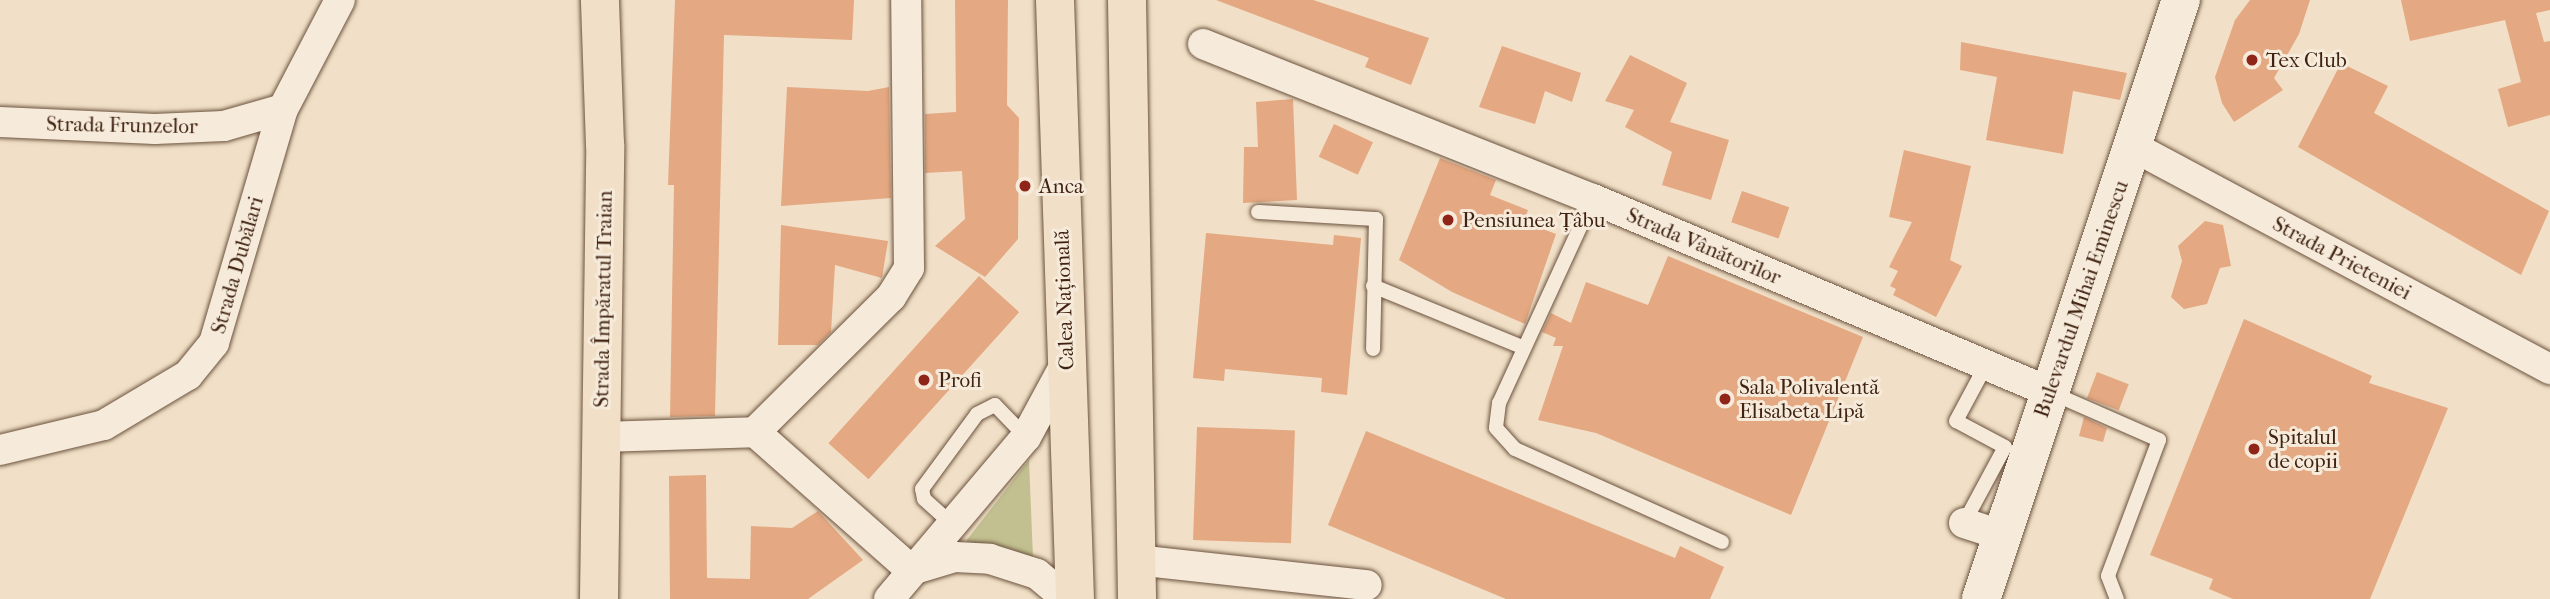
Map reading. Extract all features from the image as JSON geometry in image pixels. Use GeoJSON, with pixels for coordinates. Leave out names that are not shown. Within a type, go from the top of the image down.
{"type":"FeatureCollection","features":[{"type":"Feature","properties":{"kind":"main road","name":"Strada Împăratul Traian"},"geometry":{"type":"LineString","coordinates":[[599,599],[605,172],[600,0]]}},
{"type":"Feature","properties":{"kind":"main road","name":"Calea Națională"},"geometry":{"type":"LineString","coordinates":[[1055,0],[1075,599]]}},
{"type":"Feature","properties":{"kind":"main road"},"geometry":{"type":"LineString","coordinates":[[1127,0],[1137,599]]}},
{"type":"Feature","properties":{"kind":"main road","name":"Bulevardul Mihai Eminescu"},"geometry":{"type":"LineString","coordinates":[[1981,599],[2048,391],[2134,147],[2181,0]]}},
{"type":"Feature","properties":{"kind":"street","name":"Strada Dubălari"},"geometry":{"type":"LineString","coordinates":[[0,450],[104,425],[188,375],[214,344],[228,305],[283,109],[340,0]]}},
{"type":"Feature","properties":{"kind":"street"},"geometry":{"type":"LineString","coordinates":[[600,437],[755,432],[891,297],[909,268],[906,0]]}},
{"type":"Feature","properties":{"kind":"street","name":"Strada Vânătorilor"},"geometry":{"type":"LineString","coordinates":[[1203,44],[1593,199],[2048,391]]}},
{"type":"Feature","properties":{"kind":"street","name":"Strada Frunzelor"},"geometry":{"type":"LineString","coordinates":[[0,122],[155,130],[224,126],[283,109]]}},
{"type":"Feature","properties":{"kind":"street","name":"Strada Prieteniei"},"geometry":{"type":"LineString","coordinates":[[2134,147],[2550,369]]}},
{"type":"Feature","properties":{"kind":"street"},"geometry":{"type":"LineString","coordinates":[[888,599],[911,570],[955,527],[1026,437],[1066,363]]}},
{"type":"Feature","properties":{"kind":"street"},"geometry":{"type":"LineString","coordinates":[[755,432],[911,570]]}},
{"type":"Feature","properties":{"kind":"street"},"geometry":{"type":"LineString","coordinates":[[1964,523],[2001,536]]}},
{"type":"Feature","properties":{"kind":"street"},"geometry":{"type":"LineString","coordinates":[[911,570],[955,557],[990,559],[1037,575],[1068,599]]}},
{"type":"Feature","properties":{"kind":"street"},"geometry":{"type":"LineString","coordinates":[[1136,560],[1367,585]]}},
{"type":"Feature","properties":{"kind":"lane"},"geometry":{"type":"LineString","coordinates":[[1593,199],[1499,403],[1496,428],[1515,449],[1722,542]]}},
{"type":"Feature","properties":{"kind":"lane"},"geometry":{"type":"LineString","coordinates":[[1258,212],[1376,219],[1373,349]]}},
{"type":"Feature","properties":{"kind":"lane"},"geometry":{"type":"LineString","coordinates":[[1373,286],[1524,348]]}},
{"type":"Feature","properties":{"kind":"lane"},"geometry":{"type":"LineString","coordinates":[[1964,523],[2005,447],[1956,421],[1986,365]]}},
{"type":"Feature","properties":{"kind":"lane"},"geometry":{"type":"LineString","coordinates":[[2048,391],[2159,440],[2108,576],[2117,599]]}},
{"type":"Feature","properties":{"kind":"lane"},"geometry":{"type":"LineString","coordinates":[[955,527],[924,499],[926,477],[987,406],[995,405],[1026,437]]}},
{"type":"Feature","properties":{"kind":"shaded area"},"geometry":{"type":"Polygon","coordinates":[[[1029,460],[1033,558],[966,541],[1029,460]]]}},
{"type":"Feature","properties":{"kind":"building"},"geometry":{"type":"Polygon","coordinates":[[[675,0],[854,0],[852,40],[724,35],[715,416],[670,417],[674,185],[668,185],[675,0]]]}},
{"type":"Feature","properties":{"kind":"building"},"geometry":{"type":"Polygon","coordinates":[[[955,0],[1008,0],[1007,105],[1019,118],[1018,239],[985,277],[935,246],[965,219],[962,171],[925,173],[925,114],[956,112],[955,0]]]}},
{"type":"Feature","properties":{"kind":"building"},"geometry":{"type":"Polygon","coordinates":[[[1216,0],[1313,0],[1429,38],[1411,85],[1365,67],[1369,58],[1216,0]]]}},
{"type":"Feature","properties":{"kind":"building","name":"Tex Club"},"geometry":{"type":"Polygon","coordinates":[[[2250,0],[2310,0],[2299,34],[2274,78],[2283,90],[2234,122],[2222,103],[2215,77],[2235,20],[2250,0]]]}},
{"type":"Feature","properties":{"kind":"building"},"geometry":{"type":"Polygon","coordinates":[[[2401,0],[2550,0],[2550,10],[2536,13],[2544,42],[2550,41],[2550,115],[2508,127],[2498,89],[2521,82],[2505,20],[2410,41],[2401,0]]]}},
{"type":"Feature","properties":{"kind":"building"},"geometry":{"type":"Polygon","coordinates":[[[1961,42],[2127,73],[2120,100],[2073,91],[2063,154],[1986,140],[1997,77],[1960,70],[1961,42]]]}},
{"type":"Feature","properties":{"kind":"building"},"geometry":{"type":"Polygon","coordinates":[[[1502,46],[1581,73],[1572,102],[1545,91],[1535,124],[1479,107],[1502,46]]]}},
{"type":"Feature","properties":{"kind":"building"},"geometry":{"type":"Polygon","coordinates":[[[1630,55],[1687,83],[1670,122],[1729,140],[1711,200],[1662,185],[1672,152],[1625,127],[1634,110],[1605,101],[1630,55]]]}},
{"type":"Feature","properties":{"kind":"building"},"geometry":{"type":"Polygon","coordinates":[[[2341,63],[2388,86],[2374,113],[2549,211],[2521,275],[2298,147],[2341,63]]]}},
{"type":"Feature","properties":{"kind":"building"},"geometry":{"type":"Polygon","coordinates":[[[787,87],[868,91],[889,87],[891,198],[781,206],[787,87]]]}},
{"type":"Feature","properties":{"kind":"building"},"geometry":{"type":"Polygon","coordinates":[[[1293,99],[1297,200],[1243,203],[1244,147],[1258,147],[1256,102],[1293,99]]]}},
{"type":"Feature","properties":{"kind":"building"},"geometry":{"type":"Polygon","coordinates":[[[1334,124],[1373,142],[1358,175],[1319,157],[1334,124]]]}},
{"type":"Feature","properties":{"kind":"building"},"geometry":{"type":"Polygon","coordinates":[[[1904,150],[1971,166],[1950,260],[1962,266],[1936,317],[1893,295],[1896,289],[1890,286],[1898,271],[1889,267],[1912,222],[1889,217],[1904,150]]]}},
{"type":"Feature","properties":{"kind":"building"},"geometry":{"type":"Polygon","coordinates":[[[1440,158],[1496,180],[1490,195],[1528,210],[1524,222],[1556,234],[1525,324],[1452,292],[1399,260],[1440,158]]]}},
{"type":"Feature","properties":{"kind":"building"},"geometry":{"type":"Polygon","coordinates":[[[1742,191],[1789,207],[1779,238],[1731,222],[1742,191]]]}},
{"type":"Feature","properties":{"kind":"building"},"geometry":{"type":"Polygon","coordinates":[[[2205,221],[2223,225],[2231,266],[2220,268],[2207,304],[2184,309],[2171,297],[2182,261],[2178,246],[2205,221]]]}},
{"type":"Feature","properties":{"kind":"building"},"geometry":{"type":"Polygon","coordinates":[[[781,225],[888,241],[882,278],[835,265],[831,332],[818,345],[778,345],[781,225]]]}},
{"type":"Feature","properties":{"kind":"building"},"geometry":{"type":"Polygon","coordinates":[[[1206,233],[1333,245],[1334,235],[1361,238],[1347,395],[1321,392],[1322,378],[1225,369],[1224,381],[1193,378],[1206,233]]]}},
{"type":"Feature","properties":{"kind":"building","name":"Sala Polivalentă Elisabeta Lipă"},"geometry":{"type":"Polygon","coordinates":[[[1668,256],[1863,337],[1791,515],[1596,433],[1538,420],[1563,346],[1553,346],[1556,338],[1542,332],[1551,313],[1571,323],[1586,282],[1648,305],[1668,256]]]}},
{"type":"Feature","properties":{"kind":"building"},"geometry":{"type":"Polygon","coordinates":[[[979,276],[1019,312],[869,479],[828,443],[979,276]]]}},
{"type":"Feature","properties":{"kind":"building"},"geometry":{"type":"Polygon","coordinates":[[[2244,319],[2372,376],[2369,383],[2448,408],[2370,599],[2233,599],[2209,589],[2213,579],[2150,555],[2244,319]]]}},
{"type":"Feature","properties":{"kind":"building"},"geometry":{"type":"Polygon","coordinates":[[[2097,372],[2129,384],[2119,410],[2087,398],[2097,372]]]}},
{"type":"Feature","properties":{"kind":"building"},"geometry":{"type":"Polygon","coordinates":[[[2084,417],[2107,428],[2103,442],[2079,436],[2084,417]]]}},
{"type":"Feature","properties":{"kind":"building"},"geometry":{"type":"Polygon","coordinates":[[[1197,427],[1295,430],[1291,543],[1193,540],[1197,427]]]}},
{"type":"Feature","properties":{"kind":"building"},"geometry":{"type":"Polygon","coordinates":[[[1366,431],[1675,558],[1680,546],[1724,567],[1710,599],[1506,599],[1328,525],[1366,431]]]}},
{"type":"Feature","properties":{"kind":"building"},"geometry":{"type":"Polygon","coordinates":[[[706,475],[707,578],[750,579],[751,526],[792,528],[818,511],[863,560],[808,599],[670,599],[669,476],[706,475]]]}},
{"type":"Feature","properties":{"kind":"place","name":"Tex Club"},"geometry":{"type":"Point","coordinates":[2252,60]}},
{"type":"Feature","properties":{"kind":"place","name":"Anca"},"geometry":{"type":"Point","coordinates":[1025,186]}},
{"type":"Feature","properties":{"kind":"place","name":"Pensiunea Țâbu"},"geometry":{"type":"Point","coordinates":[1448,220]}},
{"type":"Feature","properties":{"kind":"place","name":"Profi"},"geometry":{"type":"Point","coordinates":[924,380]}},
{"type":"Feature","properties":{"kind":"place","name":"Sala Polivalentă Elisabeta Lipă"},"geometry":{"type":"Point","coordinates":[1725,399]}},
{"type":"Feature","properties":{"kind":"place","name":"Spitalul de copii"},"geometry":{"type":"Point","coordinates":[2254,449]}}]}
